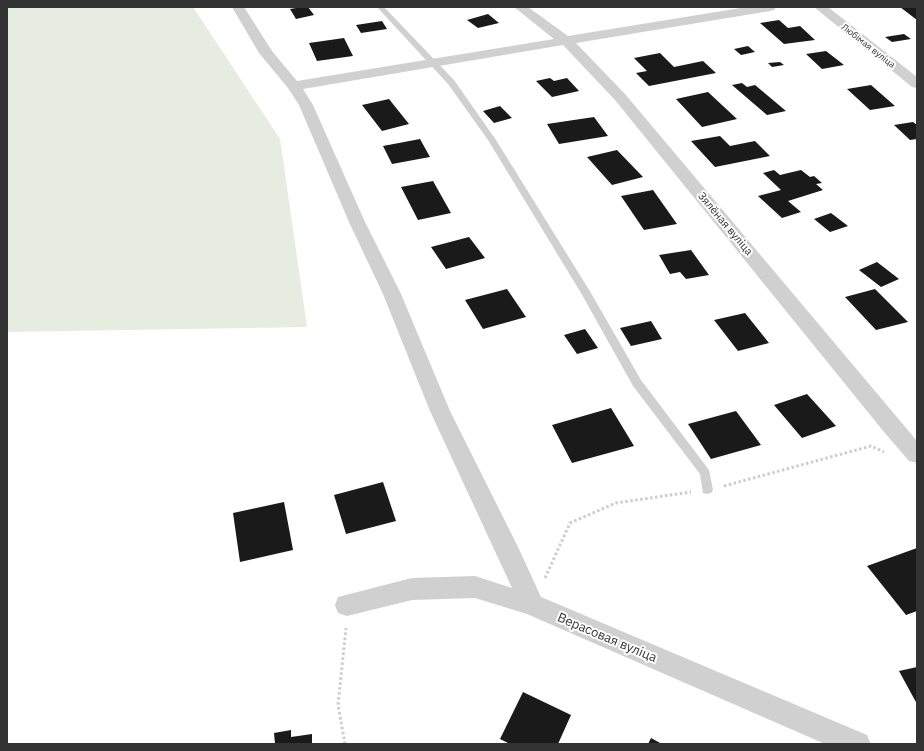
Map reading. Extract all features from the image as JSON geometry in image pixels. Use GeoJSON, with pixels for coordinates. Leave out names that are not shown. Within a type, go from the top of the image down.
{"type":"FeatureCollection","features":[{"type":"Feature","properties":{"kind":"street"},"geometry":{"type":"LineString","coordinates":[[238,7],[266,53],[294,86],[306,105],[357,222],[392,294],[440,411],[506,547],[532,606]]}},
{"type":"Feature","properties":{"kind":"street","name":"Зялёная вуліца"},"geometry":{"type":"LineString","coordinates":[[520,7],[566,41],[620,97],[891,426],[917,455]]}},
{"type":"Feature","properties":{"kind":"street"},"geometry":{"type":"LineString","coordinates":[[294,86],[433,64],[641,27],[770,7]]}},
{"type":"Feature","properties":{"kind":"street","name":"Любімая вуліца"},"geometry":{"type":"LineString","coordinates":[[820,7],[917,84]]}},
{"type":"Feature","properties":{"kind":"street","name":"Верасовая вуліца"},"geometry":{"type":"LineString","coordinates":[[347,605],[412,589],[475,587],[532,606],[858,744]]}},
{"type":"Feature","properties":{"kind":"lane"},"geometry":{"type":"LineString","coordinates":[[380,7],[451,82],[492,140],[586,293],[637,383],[705,473],[707,490]]}},
{"type":"Feature","properties":{"kind":"path"},"geometry":{"type":"LineString","coordinates":[[345,744],[338,706],[347,605]]}},
{"type":"Feature","properties":{"kind":"shaded area"},"geometry":{"type":"Polygon","coordinates":[[[7,7],[193,7],[280,139],[307,327],[7,332],[7,7]]]}},
{"type":"Feature","properties":{"kind":"building"},"geometry":{"type":"Polygon","coordinates":[[[308,7],[314,15],[296,19],[290,9],[308,7]]]}},
{"type":"Feature","properties":{"kind":"building"},"geometry":{"type":"Polygon","coordinates":[[[900,7],[917,7],[917,20],[900,7]]]}},
{"type":"Feature","properties":{"kind":"building"},"geometry":{"type":"Polygon","coordinates":[[[488,14],[499,23],[478,28],[467,20],[488,14]]]}},
{"type":"Feature","properties":{"kind":"building"},"geometry":{"type":"Polygon","coordinates":[[[779,20],[788,28],[800,26],[815,40],[784,44],[760,23],[779,20]]]}},
{"type":"Feature","properties":{"kind":"building"},"geometry":{"type":"Polygon","coordinates":[[[382,21],[387,29],[361,33],[356,25],[382,21]]]}},
{"type":"Feature","properties":{"kind":"building"},"geometry":{"type":"Polygon","coordinates":[[[904,34],[911,39],[892,42],[885,37],[904,34]]]}},
{"type":"Feature","properties":{"kind":"building"},"geometry":{"type":"Polygon","coordinates":[[[344,38],[353,56],[317,61],[309,43],[344,38]]]}},
{"type":"Feature","properties":{"kind":"building"},"geometry":{"type":"Polygon","coordinates":[[[748,46],[755,52],[741,55],[734,49],[748,46]]]}},
{"type":"Feature","properties":{"kind":"building"},"geometry":{"type":"Polygon","coordinates":[[[826,51],[844,65],[822,69],[806,54],[826,51]]]}},
{"type":"Feature","properties":{"kind":"building"},"geometry":{"type":"Polygon","coordinates":[[[660,53],[674,67],[703,61],[716,73],[649,86],[636,73],[647,71],[634,58],[660,53]]]}},
{"type":"Feature","properties":{"kind":"building"},"geometry":{"type":"Polygon","coordinates":[[[780,62],[784,65],[772,67],[768,63],[780,62]]]}},
{"type":"Feature","properties":{"kind":"building"},"geometry":{"type":"Polygon","coordinates":[[[550,78],[554,81],[567,78],[579,91],[552,97],[536,81],[550,78]]]}},
{"type":"Feature","properties":{"kind":"building"},"geometry":{"type":"Polygon","coordinates":[[[742,83],[747,87],[755,85],[786,111],[767,115],[732,85],[742,83]]]}},
{"type":"Feature","properties":{"kind":"building"},"geometry":{"type":"Polygon","coordinates":[[[871,85],[895,106],[870,110],[847,89],[871,85]]]}},
{"type":"Feature","properties":{"kind":"building"},"geometry":{"type":"Polygon","coordinates":[[[708,92],[737,119],[702,127],[676,99],[708,92]]]}},
{"type":"Feature","properties":{"kind":"building"},"geometry":{"type":"Polygon","coordinates":[[[389,99],[409,124],[382,131],[362,105],[389,99]]]}},
{"type":"Feature","properties":{"kind":"building"},"geometry":{"type":"Polygon","coordinates":[[[500,106],[512,118],[494,123],[483,111],[500,106]]]}},
{"type":"Feature","properties":{"kind":"building"},"geometry":{"type":"Polygon","coordinates":[[[594,117],[608,136],[559,144],[547,124],[594,117]]]}},
{"type":"Feature","properties":{"kind":"building"},"geometry":{"type":"Polygon","coordinates":[[[913,122],[917,125],[917,139],[910,140],[894,125],[913,122]]]}},
{"type":"Feature","properties":{"kind":"building"},"geometry":{"type":"Polygon","coordinates":[[[720,136],[730,146],[755,141],[770,156],[715,167],[691,141],[720,136]]]}},
{"type":"Feature","properties":{"kind":"building"},"geometry":{"type":"Polygon","coordinates":[[[420,139],[430,157],[392,164],[383,146],[420,139]]]}},
{"type":"Feature","properties":{"kind":"building"},"geometry":{"type":"Polygon","coordinates":[[[617,150],[643,177],[612,185],[587,157],[617,150]]]}},
{"type":"Feature","properties":{"kind":"building"},"geometry":{"type":"Polygon","coordinates":[[[774,170],[780,175],[801,170],[810,177],[814,176],[822,183],[816,184],[823,190],[788,201],[801,212],[782,218],[758,196],[781,190],[763,173],[774,170]]]}},
{"type":"Feature","properties":{"kind":"building"},"geometry":{"type":"Polygon","coordinates":[[[433,181],[451,213],[418,220],[401,187],[433,181]]]}},
{"type":"Feature","properties":{"kind":"building"},"geometry":{"type":"Polygon","coordinates":[[[653,190],[677,224],[644,230],[621,196],[653,190]]]}},
{"type":"Feature","properties":{"kind":"building"},"geometry":{"type":"Polygon","coordinates":[[[831,213],[848,226],[830,232],[814,219],[831,213]]]}},
{"type":"Feature","properties":{"kind":"building"},"geometry":{"type":"Polygon","coordinates":[[[469,237],[485,258],[446,269],[431,247],[469,237]]]}},
{"type":"Feature","properties":{"kind":"building"},"geometry":{"type":"Polygon","coordinates":[[[691,250],[709,275],[686,279],[680,272],[670,274],[659,255],[691,250]]]}},
{"type":"Feature","properties":{"kind":"building"},"geometry":{"type":"Polygon","coordinates":[[[877,262],[899,279],[881,287],[859,270],[877,262]]]}},
{"type":"Feature","properties":{"kind":"building"},"geometry":{"type":"Polygon","coordinates":[[[507,289],[526,317],[483,329],[465,300],[507,289]]]}},
{"type":"Feature","properties":{"kind":"building"},"geometry":{"type":"Polygon","coordinates":[[[875,289],[908,322],[876,330],[845,297],[875,289]]]}},
{"type":"Feature","properties":{"kind":"building"},"geometry":{"type":"Polygon","coordinates":[[[745,313],[769,343],[738,351],[714,320],[745,313]]]}},
{"type":"Feature","properties":{"kind":"building"},"geometry":{"type":"Polygon","coordinates":[[[651,321],[662,339],[631,346],[620,328],[651,321]]]}},
{"type":"Feature","properties":{"kind":"building"},"geometry":{"type":"Polygon","coordinates":[[[585,329],[598,348],[577,354],[564,335],[585,329]]]}},
{"type":"Feature","properties":{"kind":"building"},"geometry":{"type":"Polygon","coordinates":[[[807,394],[836,426],[802,438],[774,405],[807,394]]]}},
{"type":"Feature","properties":{"kind":"building"},"geometry":{"type":"Polygon","coordinates":[[[611,408],[634,446],[572,463],[552,425],[611,408]]]}},
{"type":"Feature","properties":{"kind":"building"},"geometry":{"type":"Polygon","coordinates":[[[736,411],[761,445],[711,459],[688,424],[736,411]]]}},
{"type":"Feature","properties":{"kind":"building"},"geometry":{"type":"Polygon","coordinates":[[[383,482],[396,521],[346,534],[334,495],[383,482]]]}},
{"type":"Feature","properties":{"kind":"building"},"geometry":{"type":"Polygon","coordinates":[[[284,502],[293,550],[240,562],[233,513],[284,502]]]}},
{"type":"Feature","properties":{"kind":"building"},"geometry":{"type":"Polygon","coordinates":[[[917,548],[917,611],[906,615],[867,566],[917,548]]]}},
{"type":"Feature","properties":{"kind":"building"},"geometry":{"type":"Polygon","coordinates":[[[917,667],[917,704],[899,671],[917,667]]]}},
{"type":"Feature","properties":{"kind":"building"},"geometry":{"type":"Polygon","coordinates":[[[523,692],[571,715],[558,744],[510,744],[500,739],[523,692]]]}},
{"type":"Feature","properties":{"kind":"building"},"geometry":{"type":"Polygon","coordinates":[[[291,730],[291,737],[312,734],[312,744],[275,744],[274,733],[291,730]]]}},
{"type":"Feature","properties":{"kind":"building"},"geometry":{"type":"Polygon","coordinates":[[[651,738],[662,744],[648,744],[651,738]]]}}]}
